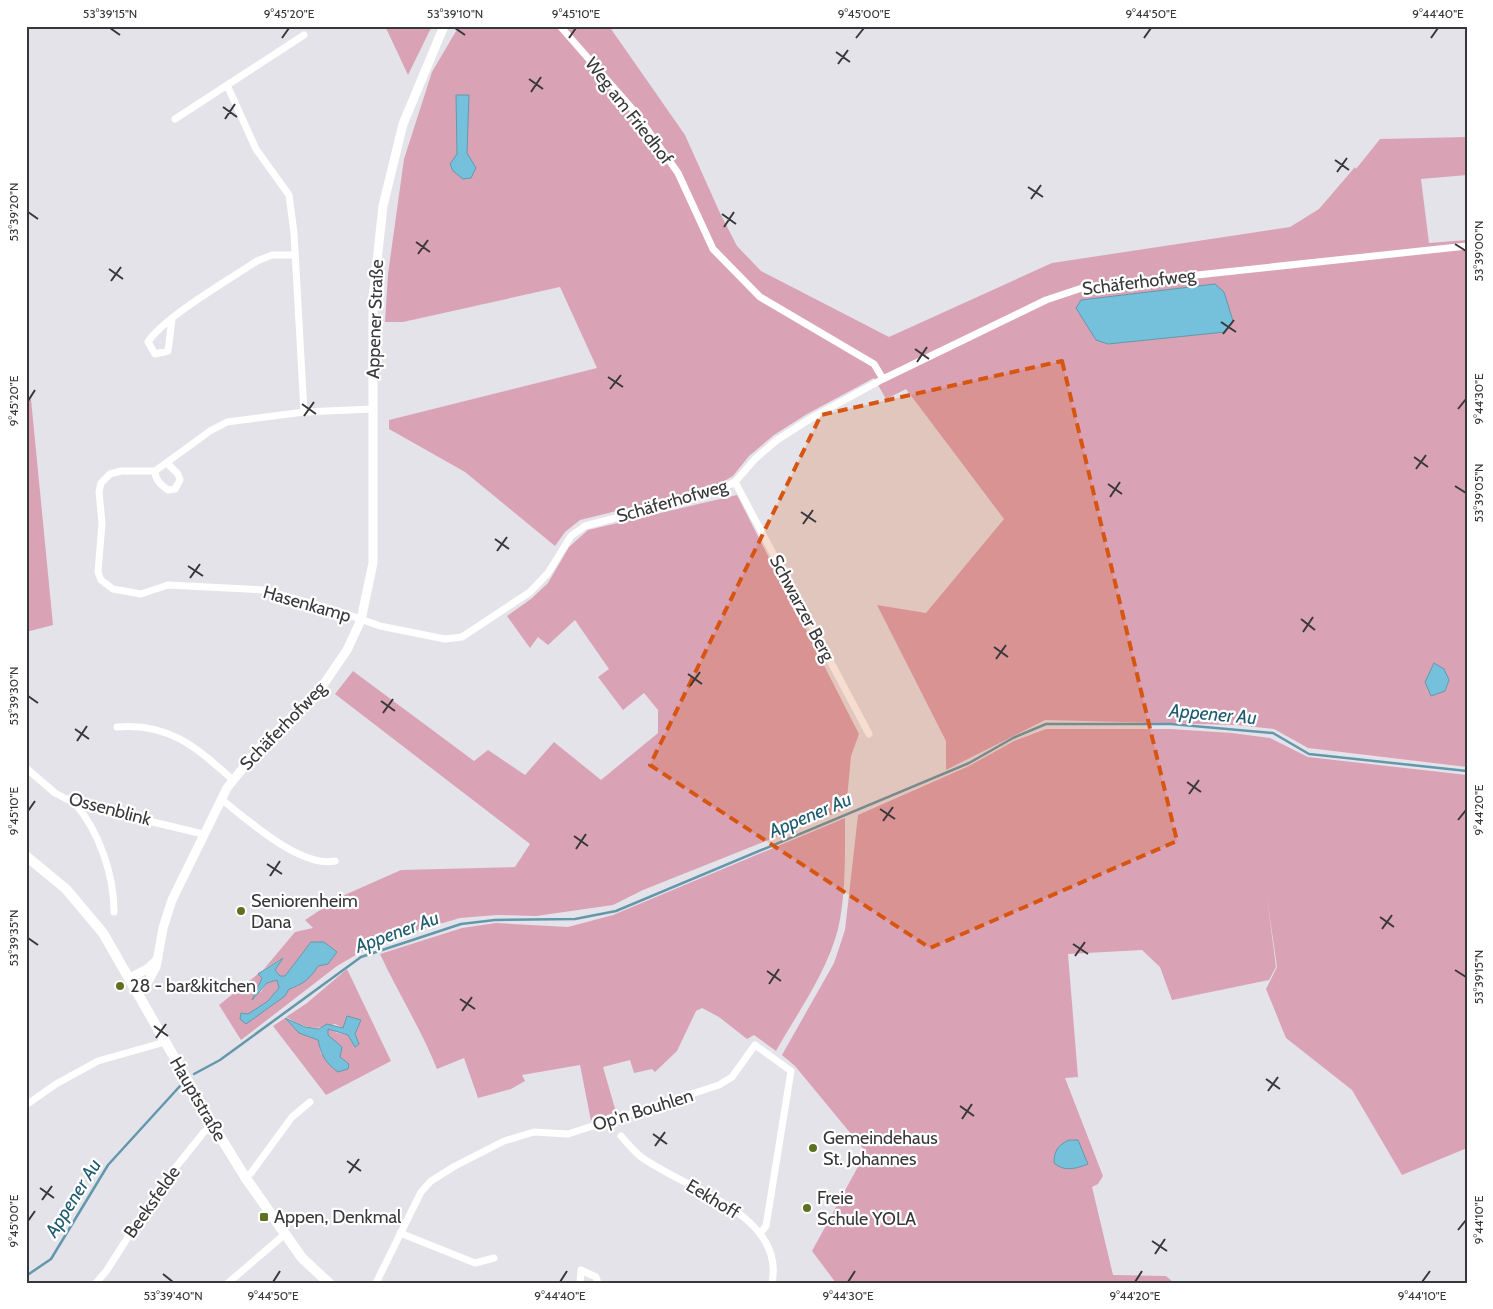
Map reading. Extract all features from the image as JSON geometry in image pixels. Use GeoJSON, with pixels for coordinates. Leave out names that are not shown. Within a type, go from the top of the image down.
{"type":"FeatureCollection","features":[{"type":"Feature","properties":{"kind":"main road","name":"Hauptstraße"},"geometry":{"type":"LineString","coordinates":[[26,856],[83,907],[103,933],[213,1125],[245,1177],[302,1258],[329,1283]]}},
{"type":"Feature","properties":{"kind":"street","name":"Appener Straße"},"geometry":{"type":"LineString","coordinates":[[361,620],[373,563],[373,298],[383,206],[403,124],[444,26]]}},
{"type":"Feature","properties":{"kind":"street","name":"Weg am Friedhof"},"geometry":{"type":"LineString","coordinates":[[560,26],[635,112],[678,173],[714,249],[760,297],[874,364],[883,379]]}},
{"type":"Feature","properties":{"kind":"street"},"geometry":{"type":"LineString","coordinates":[[175,119],[304,35]]}},
{"type":"Feature","properties":{"kind":"street"},"geometry":{"type":"LineString","coordinates":[[227,85],[256,149],[289,195],[295,244],[304,412]]}},
{"type":"Feature","properties":{"kind":"street","name":"Schäferhofweg"},"geometry":{"type":"LineString","coordinates":[[137,990],[146,985],[158,959],[167,913],[220,799],[258,749],[318,694],[347,650],[361,620],[445,640],[462,637],[530,592],[548,573],[570,536],[585,526],[716,491],[735,482],[755,459],[777,440],[813,417],[883,379],[1046,300],[1085,287],[1467,246]]}},
{"type":"Feature","properties":{"kind":"street"},"geometry":{"type":"LineString","coordinates":[[172,319],[168,351],[156,354],[148,342],[154,334],[172,319],[257,261],[272,255],[295,255]]}},
{"type":"Feature","properties":{"kind":"street"},"geometry":{"type":"LineString","coordinates":[[167,463],[178,474],[180,480],[175,489],[168,490],[162,485],[157,480],[155,471],[210,431],[226,422],[304,412],[373,409]]}},
{"type":"Feature","properties":{"kind":"street","name":"Hasenkamp"},"geometry":{"type":"LineString","coordinates":[[155,471],[121,471],[110,474],[102,483],[99,492],[102,522],[98,572],[106,585],[113,589],[140,594],[168,585],[264,590],[335,610],[361,620]]}},
{"type":"Feature","properties":{"kind":"street","name":"Schwarzer Berg"},"geometry":{"type":"LineString","coordinates":[[735,482],[869,734]]}},
{"type":"Feature","properties":{"kind":"street"},"geometry":{"type":"LineString","coordinates":[[117,727],[129,726],[155,729],[178,737],[200,750],[233,780]]}},
{"type":"Feature","properties":{"kind":"street","name":"Ossenblink"},"geometry":{"type":"LineString","coordinates":[[26,768],[55,793],[74,803],[203,834]]}},
{"type":"Feature","properties":{"kind":"street"},"geometry":{"type":"LineString","coordinates":[[220,799],[260,829],[294,850],[317,862],[335,861]]}},
{"type":"Feature","properties":{"kind":"street"},"geometry":{"type":"LineString","coordinates":[[74,803],[90,822],[100,843],[114,901],[114,912]]}},
{"type":"Feature","properties":{"kind":"street"},"geometry":{"type":"LineString","coordinates":[[130,978],[158,959]]}},
{"type":"Feature","properties":{"kind":"street"},"geometry":{"type":"LineString","coordinates":[[26,1105],[56,1084],[98,1061],[165,1042]]}},
{"type":"Feature","properties":{"kind":"street","name":"Op'n Bouhlen"},"geometry":{"type":"LineString","coordinates":[[376,1283],[421,1192],[431,1181],[455,1166],[504,1141],[534,1132],[568,1134],[711,1088],[732,1077],[755,1045],[791,1071],[766,1226],[761,1232]]}},
{"type":"Feature","properties":{"kind":"street"},"geometry":{"type":"LineString","coordinates":[[245,1177],[251,1173],[292,1117],[310,1102]]}},
{"type":"Feature","properties":{"kind":"street","name":"Beeksfelde"},"geometry":{"type":"LineString","coordinates":[[96,1283],[107,1270],[160,1187],[204,1132],[213,1125]]}},
{"type":"Feature","properties":{"kind":"street","name":"Eekhoff"},"geometry":{"type":"LineString","coordinates":[[622,1136],[640,1156],[746,1218],[761,1232],[770,1248],[773,1262],[772,1283]]}},
{"type":"Feature","properties":{"kind":"street"},"geometry":{"type":"LineString","coordinates":[[400,1232],[475,1263],[494,1258]]}},
{"type":"Feature","properties":{"kind":"street"},"geometry":{"type":"LineString","coordinates":[[228,1283],[284,1235]]}},
{"type":"Feature","properties":{"kind":"street"},"geometry":{"type":"LineString","coordinates":[[580,1283],[582,1270],[596,1278],[598,1283]]}},
{"type":"Feature","properties":{"kind":"highlighted area"},"geometry":{"type":"Polygon","coordinates":[[[1062,361],[1177,841],[930,948],[650,765],[821,415],[1062,361]]]}},
{"type":"Feature","properties":{"kind":"shaded area"},"geometry":{"type":"Polygon","coordinates":[[[385,26],[432,26],[408,75],[385,26]]]}},
{"type":"Feature","properties":{"kind":"shaded area"},"geometry":{"type":"Polygon","coordinates":[[[459,26],[609,26],[685,135],[737,246],[761,271],[889,337],[1052,263],[1290,227],[1319,209],[1355,167],[1356,169],[1380,139],[1467,137],[1467,175],[1421,179],[1429,243],[1467,240],[1467,767],[1308,748],[1274,729],[1237,725],[1045,720],[946,770],[946,741],[877,605],[926,613],[1004,519],[906,389],[886,399],[874,378],[807,414],[774,435],[749,456],[733,476],[714,487],[580,520],[565,532],[555,546],[465,472],[389,429],[389,420],[597,368],[560,287],[403,322],[385,322],[388,274],[404,159],[432,72],[459,26]]]}},
{"type":"Feature","properties":{"kind":"shaded area"},"geometry":{"type":"Polygon","coordinates":[[[31,399],[53,625],[26,632],[26,403],[31,399]]]}},
{"type":"Feature","properties":{"kind":"shaded area"},"geometry":{"type":"Polygon","coordinates":[[[737,495],[859,734],[851,756],[846,809],[643,890],[613,905],[536,916],[497,915],[460,918],[378,942],[337,966],[241,1040],[219,1005],[258,973],[262,977],[260,993],[267,983],[277,980],[279,988],[268,1001],[248,1014],[241,1013],[240,1019],[289,989],[298,986],[318,966],[328,964],[337,952],[311,942],[285,976],[280,976],[275,970],[282,958],[263,970],[295,932],[313,928],[305,920],[340,897],[401,870],[515,867],[530,844],[335,694],[353,671],[474,761],[488,750],[525,775],[554,742],[601,780],[658,733],[658,710],[644,693],[623,710],[598,677],[609,669],[575,620],[548,645],[538,637],[530,648],[507,616],[531,599],[548,583],[569,547],[588,530],[737,495]]]}},
{"type":"Feature","properties":{"kind":"shaded area"},"geometry":{"type":"Polygon","coordinates":[[[1046,729],[1171,729],[1232,733],[1270,738],[1308,757],[1467,775],[1467,1148],[1402,1175],[1352,1090],[1286,1038],[1266,989],[1277,967],[1267,898],[1276,967],[1269,980],[1172,1000],[1160,967],[1142,950],[1068,954],[1078,1077],[1065,1078],[1103,1176],[1098,1184],[1092,1187],[1113,1275],[1166,1276],[1174,1283],[836,1283],[812,1251],[866,1152],[795,1066],[782,1055],[834,963],[845,930],[858,815],[969,766],[1014,741],[1046,729]]]}},
{"type":"Feature","properties":{"kind":"shaded area"},"geometry":{"type":"Polygon","coordinates":[[[845,818],[844,888],[838,929],[827,961],[776,1051],[754,1035],[747,1039],[719,1017],[702,1008],[696,1011],[677,1051],[655,1072],[652,1069],[634,1073],[630,1060],[603,1067],[616,1112],[591,1121],[580,1065],[522,1075],[525,1081],[511,1089],[478,1098],[464,1058],[437,1069],[380,954],[462,928],[496,923],[568,927],[613,915],[845,818]]]}},
{"type":"Feature","properties":{"kind":"shaded area"},"geometry":{"type":"Polygon","coordinates":[[[347,969],[391,1061],[326,1095],[273,1026],[285,1018],[299,1033],[318,1039],[321,1054],[349,1064],[340,1057],[341,1047],[328,1035],[328,1028],[337,1033],[348,1035],[355,1047],[359,1044],[355,1034],[361,1020],[343,1028],[335,1024],[315,1028],[304,1026],[286,1017],[307,1003],[347,969]]]}},
{"type":"Feature","properties":{"kind":"water"},"geometry":{"type":"Polygon","coordinates":[[[456,95],[469,95],[467,153],[476,168],[471,178],[463,179],[453,171],[450,164],[457,154],[456,95]]]}},
{"type":"Feature","properties":{"kind":"water"},"geometry":{"type":"Polygon","coordinates":[[[1215,284],[1224,292],[1233,321],[1225,332],[1108,344],[1096,340],[1076,308],[1081,300],[1215,284]]]}},
{"type":"Feature","properties":{"kind":"water"},"geometry":{"type":"Polygon","coordinates":[[[1434,663],[1444,669],[1449,680],[1445,691],[1431,696],[1425,682],[1434,663]]]}},
{"type":"Feature","properties":{"kind":"water"},"geometry":{"type":"Polygon","coordinates":[[[311,942],[324,942],[337,952],[328,964],[318,966],[306,980],[289,989],[285,996],[246,1024],[240,1019],[241,1013],[248,1014],[268,1001],[279,988],[277,980],[267,983],[252,1000],[262,978],[258,974],[283,958],[275,970],[280,976],[285,976],[311,942]]]}},
{"type":"Feature","properties":{"kind":"water"},"geometry":{"type":"Polygon","coordinates":[[[347,1016],[361,1020],[355,1034],[359,1044],[355,1047],[348,1035],[328,1029],[328,1035],[342,1047],[340,1057],[349,1064],[348,1069],[338,1072],[324,1058],[318,1040],[299,1033],[285,1018],[305,1027],[319,1029],[327,1024],[343,1028],[347,1016]]]}},
{"type":"Feature","properties":{"kind":"water"},"geometry":{"type":"Polygon","coordinates":[[[1069,1140],[1078,1140],[1088,1164],[1066,1169],[1054,1163],[1057,1149],[1069,1140]]]}},
{"type":"Feature","properties":{"kind":"waterway","name":"Appener Au"},"geometry":{"type":"LineString","coordinates":[[194,1074],[220,1060],[361,957],[461,924],[495,920],[575,919],[616,911],[969,763],[1013,738],[1046,724],[1171,724],[1273,733],[1309,754],[1467,771]]}},
{"type":"Feature","properties":{"kind":"waterway","name":"Appener Au"},"geometry":{"type":"LineString","coordinates":[[26,1276],[51,1259],[108,1165],[180,1086]]}},
{"type":"Feature","properties":{"kind":"place","name":"Seniorenheim Dana"},"geometry":{"type":"Point","coordinates":[241,911]}},
{"type":"Feature","properties":{"kind":"place","name":"28 - bar&kitchen"},"geometry":{"type":"Point","coordinates":[120,986]}},
{"type":"Feature","properties":{"kind":"place","name":"Gemeindehaus St. Johannes"},"geometry":{"type":"Point","coordinates":[813,1148]}},
{"type":"Feature","properties":{"kind":"place","name":"Freie Schule YOLA"},"geometry":{"type":"Point","coordinates":[807,1208]}},
{"type":"Feature","properties":{"kind":"place","name":"Appen, Denkmal"},"geometry":{"type":"Point","coordinates":[264,1217]}}]}
